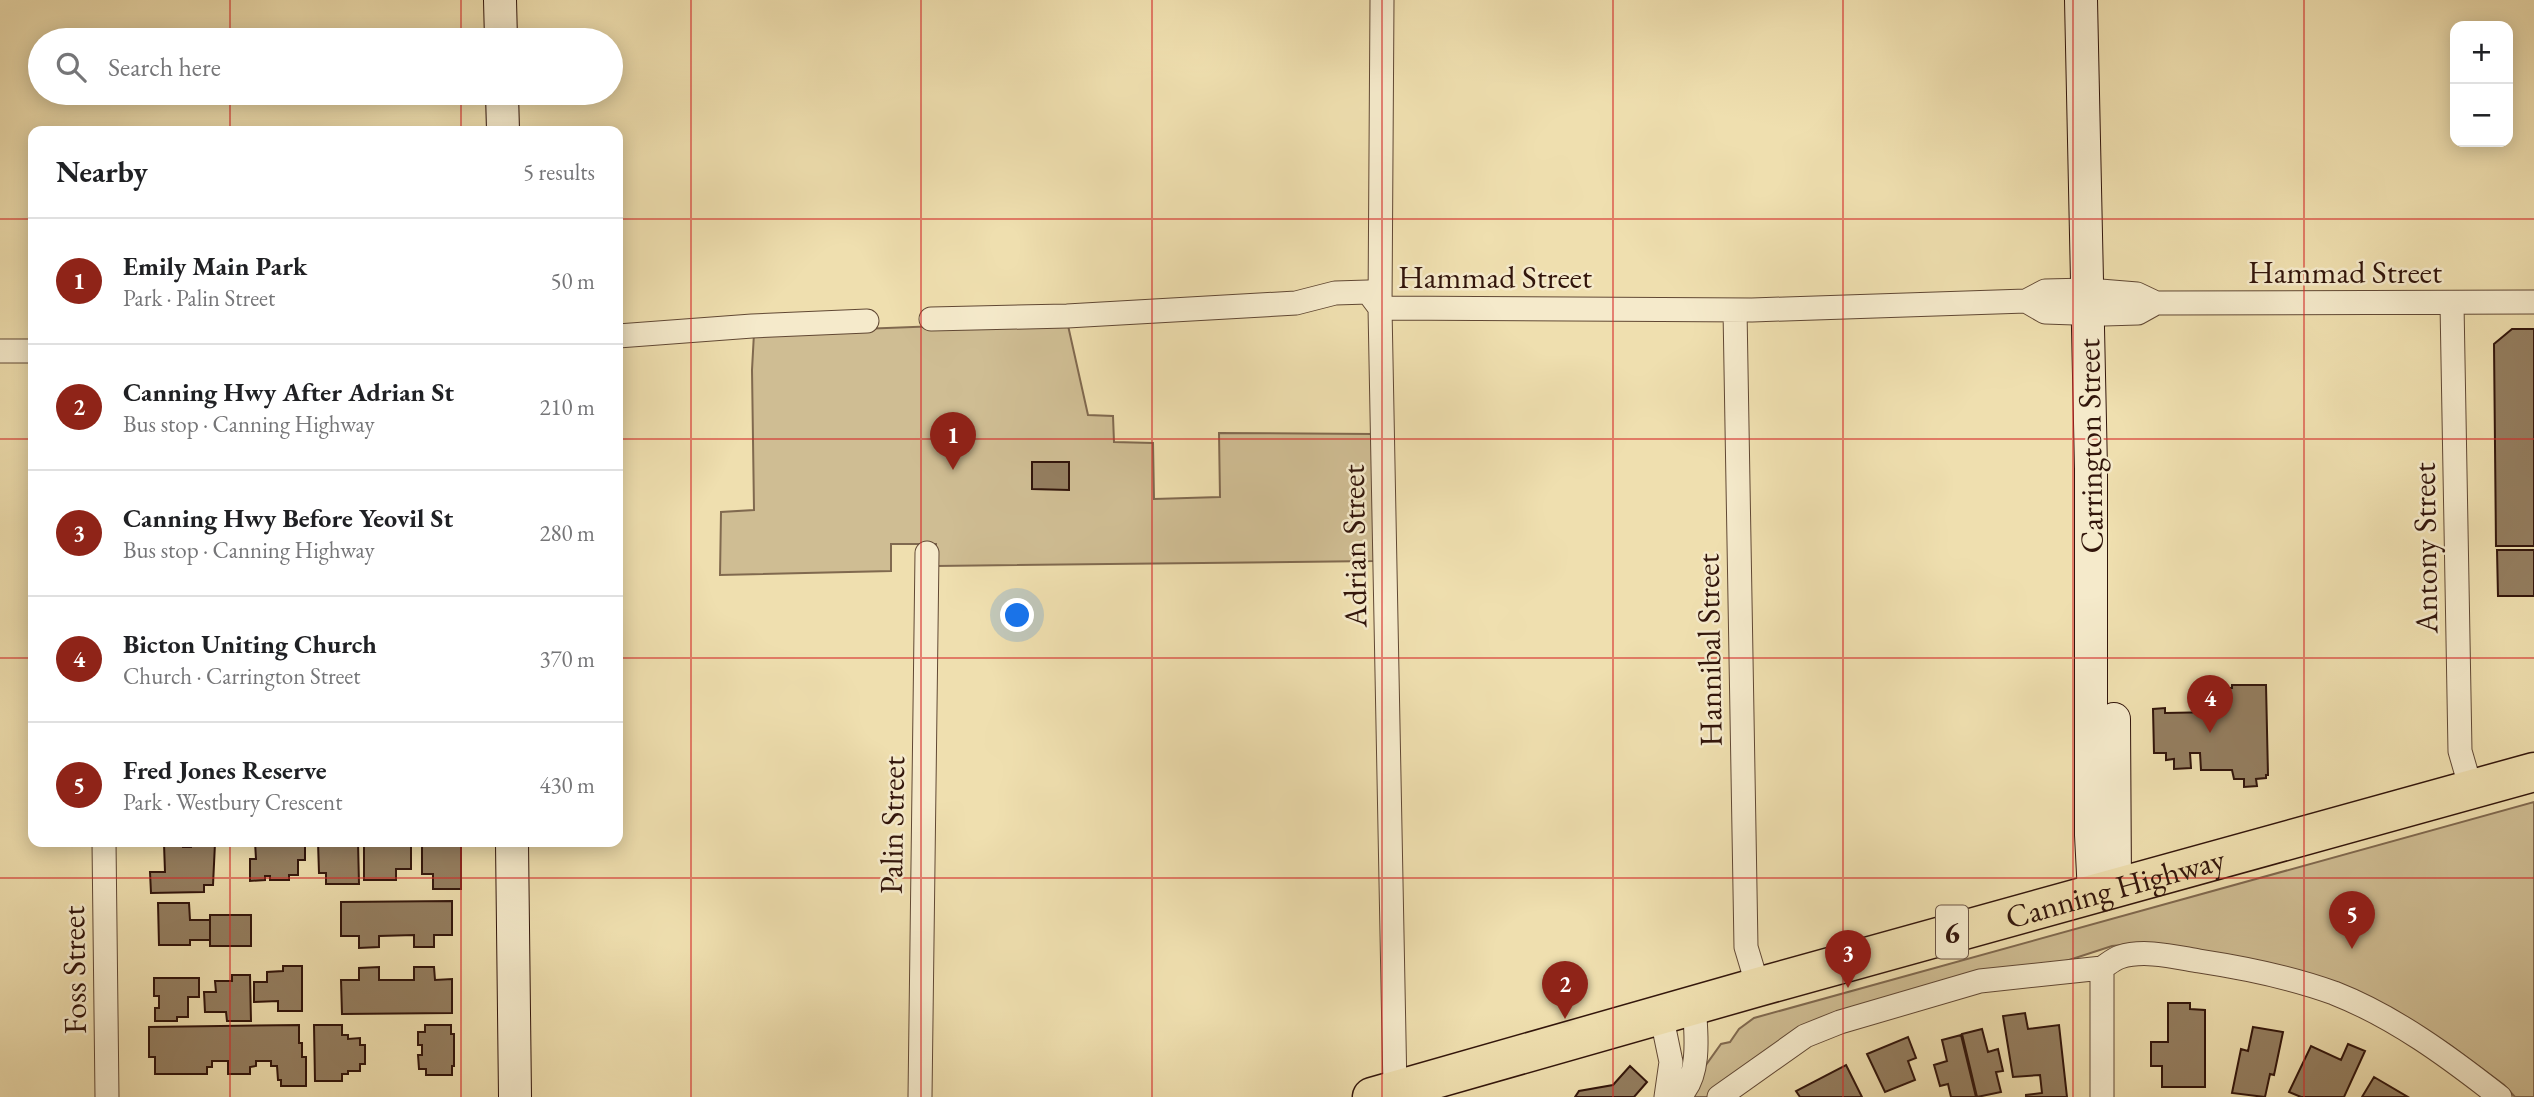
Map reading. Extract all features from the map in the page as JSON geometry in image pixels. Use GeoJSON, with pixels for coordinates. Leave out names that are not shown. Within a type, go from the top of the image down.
{"type":"FeatureCollection","features":[{"type":"Feature","properties":{"kind":"highway","name":"Canning Highway"},"geometry":{"type":"LineString","coordinates":[[1383,1094],[1677,1009],[2534,772]]}},
{"type":"Feature","properties":{"kind":"main road"},"geometry":{"type":"LineString","coordinates":[[500,0],[501,28]]}},
{"type":"Feature","properties":{"kind":"main road","name":"Carrington Street"},"geometry":{"type":"LineString","coordinates":[[2081,0],[2096,302]]}},
{"type":"Feature","properties":{"kind":"main road","name":"Carrington Street"},"geometry":{"type":"LineString","coordinates":[[2098,0],[2091,835],[2104,890]]}},
{"type":"Feature","properties":{"kind":"main road"},"geometry":{"type":"LineString","coordinates":[[502,105],[503,126]]}},
{"type":"Feature","properties":{"kind":"main road"},"geometry":{"type":"LineString","coordinates":[[512,847],[515,1097]]}},
{"type":"Feature","properties":{"kind":"street","name":"Adrian Street"},"geometry":{"type":"LineString","coordinates":[[1382,0],[1380,308],[1383,1094]]}},
{"type":"Feature","properties":{"kind":"street","name":"Hammad Street"},"geometry":{"type":"LineString","coordinates":[[931,319],[1066,316],[1296,303],[1335,293],[1368,292],[1380,308],[1735,310],[2026,300],[2045,312],[2137,294],[2156,303],[2534,302]]}},
{"type":"Feature","properties":{"kind":"street","name":"Antony Street"},"geometry":{"type":"LineString","coordinates":[[2452,304],[2460,751],[2471,789]]}},
{"type":"Feature","properties":{"kind":"street","name":"Hannibal Street"},"geometry":{"type":"LineString","coordinates":[[1735,310],[1746,947],[1758,987]]}},
{"type":"Feature","properties":{"kind":"street"},"geometry":{"type":"LineString","coordinates":[[623,336],[867,321]]}},
{"type":"Feature","properties":{"kind":"street"},"geometry":{"type":"LineString","coordinates":[[0,351],[28,351]]}},
{"type":"Feature","properties":{"kind":"street","name":"Palin Street"},"geometry":{"type":"LineString","coordinates":[[920,1097],[927,553]]}},
{"type":"Feature","properties":{"kind":"street","name":"Foss Street"},"geometry":{"type":"LineString","coordinates":[[104,847],[107,1097]]}},
{"type":"Feature","properties":{"kind":"street"},"geometry":{"type":"LineString","coordinates":[[1719,1097],[1805,1036],[1840,1022],[1980,981],[2102,968],[2118,957],[2135,953],[2179,957],[2259,971],[2334,993],[2403,1027],[2500,1097]]}},
{"type":"Feature","properties":{"kind":"street"},"geometry":{"type":"LineString","coordinates":[[2102,968],[2102,1097]]}},
{"type":"Feature","properties":{"kind":"street"},"geometry":{"type":"LineString","coordinates":[[1666,1097],[1677,1009]]}},
{"type":"Feature","properties":{"kind":"street"},"geometry":{"type":"LineString","coordinates":[[1677,1009],[1697,1042],[1694,1067],[1683,1093],[1678,1097]]}},
{"type":"Feature","properties":{"kind":"shaded area"},"geometry":{"type":"Polygon","coordinates":[[[1067,321],[1088,415],[1113,416],[1114,442],[1153,443],[1154,499],[1220,497],[1219,433],[1373,434],[1374,561],[936,566],[936,544],[891,544],[891,571],[720,575],[721,512],[754,510],[754,333],[1067,321]]]}},
{"type":"Feature","properties":{"kind":"shaded area"},"geometry":{"type":"Polygon","coordinates":[[[2534,802],[2534,1097],[2515,1097],[2504,1085],[2450,1045],[2396,1011],[2132,944],[2112,946],[2063,962],[1914,990],[1711,1097],[1683,1097],[1721,1044],[1730,1042],[1739,1029],[1754,1018],[2534,802]]]}},
{"type":"Feature","properties":{"kind":"building"},"geometry":{"type":"Polygon","coordinates":[[[2512,329],[2534,329],[2534,546],[2496,546],[2494,344],[2512,329]]]}},
{"type":"Feature","properties":{"kind":"building"},"geometry":{"type":"Polygon","coordinates":[[[1032,462],[1069,462],[1069,490],[1032,489],[1032,462]]]}},
{"type":"Feature","properties":{"kind":"building"},"geometry":{"type":"Polygon","coordinates":[[[2497,550],[2534,550],[2534,596],[2498,596],[2497,550]]]}},
{"type":"Feature","properties":{"kind":"building"},"geometry":{"type":"Polygon","coordinates":[[[2232,685],[2266,685],[2268,775],[2266,778],[2256,779],[2257,786],[2244,787],[2244,779],[2234,779],[2232,770],[2201,770],[2200,753],[2190,753],[2191,768],[2174,769],[2174,759],[2166,760],[2166,753],[2154,753],[2153,709],[2165,708],[2165,713],[2217,712],[2216,688],[2232,688],[2232,685]]]}},
{"type":"Feature","properties":{"kind":"building"},"geometry":{"type":"Polygon","coordinates":[[[164,847],[215,847],[213,885],[204,885],[204,892],[151,893],[150,872],[165,872],[164,847]]]}},
{"type":"Feature","properties":{"kind":"building"},"geometry":{"type":"Polygon","coordinates":[[[255,847],[305,847],[305,860],[298,860],[298,875],[289,875],[289,880],[270,880],[270,876],[265,876],[265,880],[250,881],[250,859],[256,859],[255,847]]]}},
{"type":"Feature","properties":{"kind":"building"},"geometry":{"type":"Polygon","coordinates":[[[318,847],[358,847],[359,884],[326,884],[326,873],[319,873],[318,847]]]}},
{"type":"Feature","properties":{"kind":"building"},"geometry":{"type":"Polygon","coordinates":[[[364,847],[411,847],[411,869],[396,869],[396,880],[364,880],[364,847]]]}},
{"type":"Feature","properties":{"kind":"building"},"geometry":{"type":"Polygon","coordinates":[[[422,847],[461,847],[461,889],[433,889],[433,874],[422,874],[422,847]]]}},
{"type":"Feature","properties":{"kind":"building"},"geometry":{"type":"Polygon","coordinates":[[[452,901],[452,935],[434,935],[434,947],[414,947],[414,935],[379,936],[379,947],[359,948],[359,936],[341,936],[341,902],[452,901]]]}},
{"type":"Feature","properties":{"kind":"building"},"geometry":{"type":"Polygon","coordinates":[[[158,903],[189,903],[190,920],[210,920],[210,940],[190,940],[190,945],[159,945],[158,903]]]}},
{"type":"Feature","properties":{"kind":"building"},"geometry":{"type":"Polygon","coordinates":[[[210,915],[251,915],[251,946],[210,946],[210,915]]]}},
{"type":"Feature","properties":{"kind":"building"},"geometry":{"type":"Polygon","coordinates":[[[283,966],[302,966],[302,1011],[278,1011],[278,1001],[254,1002],[254,982],[267,982],[267,972],[283,971],[283,966]]]}},
{"type":"Feature","properties":{"kind":"building"},"geometry":{"type":"Polygon","coordinates":[[[379,967],[379,980],[414,980],[414,967],[434,967],[435,980],[452,979],[452,1013],[342,1014],[341,980],[359,980],[359,968],[379,967]]]}},
{"type":"Feature","properties":{"kind":"building"},"geometry":{"type":"Polygon","coordinates":[[[232,975],[250,975],[251,1021],[227,1021],[226,1012],[205,1012],[204,992],[216,992],[215,981],[232,981],[232,975]]]}},
{"type":"Feature","properties":{"kind":"building"},"geometry":{"type":"Polygon","coordinates":[[[154,978],[199,978],[199,997],[188,997],[188,1017],[177,1017],[177,1021],[155,1021],[159,996],[154,996],[154,978]]]}},
{"type":"Feature","properties":{"kind":"building"},"geometry":{"type":"Polygon","coordinates":[[[2168,1003],[2190,1003],[2190,1009],[2205,1010],[2205,1087],[2162,1087],[2162,1066],[2151,1066],[2151,1042],[2168,1042],[2168,1003]]]}},
{"type":"Feature","properties":{"kind":"building"},"geometry":{"type":"Polygon","coordinates":[[[2025,1013],[2028,1029],[2059,1025],[2067,1097],[2026,1097],[2042,1093],[2040,1075],[2013,1077],[2003,1016],[2025,1013]]]}},
{"type":"Feature","properties":{"kind":"building"},"geometry":{"type":"Polygon","coordinates":[[[299,1025],[302,1057],[306,1057],[306,1086],[281,1086],[277,1066],[271,1066],[271,1061],[256,1061],[256,1066],[250,1067],[250,1074],[228,1074],[228,1061],[212,1061],[212,1067],[207,1067],[207,1074],[155,1074],[155,1057],[149,1057],[149,1027],[299,1025]]]}},
{"type":"Feature","properties":{"kind":"building"},"geometry":{"type":"Polygon","coordinates":[[[314,1025],[342,1025],[342,1035],[348,1035],[348,1039],[360,1038],[360,1045],[365,1045],[365,1064],[360,1064],[360,1071],[342,1074],[342,1081],[315,1081],[314,1025]]]}},
{"type":"Feature","properties":{"kind":"building"},"geometry":{"type":"Polygon","coordinates":[[[425,1025],[451,1025],[451,1034],[454,1034],[452,1075],[426,1075],[426,1069],[419,1069],[418,1055],[422,1055],[422,1045],[418,1045],[418,1032],[425,1032],[425,1025]]]}},
{"type":"Feature","properties":{"kind":"building"},"geometry":{"type":"Polygon","coordinates":[[[2253,1027],[2283,1032],[2274,1075],[2270,1074],[2265,1097],[2232,1093],[2241,1049],[2248,1051],[2253,1027]]]}},
{"type":"Feature","properties":{"kind":"building"},"geometry":{"type":"Polygon","coordinates":[[[1982,1029],[1988,1052],[1998,1049],[2003,1071],[1996,1072],[2001,1092],[1977,1097],[1962,1034],[1982,1029]]]}},
{"type":"Feature","properties":{"kind":"building"},"geometry":{"type":"Polygon","coordinates":[[[1961,1035],[1976,1097],[1951,1097],[1948,1084],[1940,1086],[1934,1065],[1947,1061],[1942,1040],[1961,1035]]]}},
{"type":"Feature","properties":{"kind":"building"},"geometry":{"type":"Polygon","coordinates":[[[1908,1037],[1916,1058],[1908,1061],[1915,1080],[1885,1092],[1867,1054],[1908,1037]]]}},
{"type":"Feature","properties":{"kind":"building"},"geometry":{"type":"Polygon","coordinates":[[[2348,1044],[2365,1051],[2344,1097],[2301,1097],[2289,1092],[2311,1046],[2341,1060],[2348,1044]]]}},
{"type":"Feature","properties":{"kind":"building"},"geometry":{"type":"Polygon","coordinates":[[[1846,1065],[1862,1097],[1800,1097],[1796,1091],[1846,1065]]]}},
{"type":"Feature","properties":{"kind":"building"},"geometry":{"type":"Polygon","coordinates":[[[1630,1066],[1647,1082],[1634,1097],[1575,1097],[1579,1091],[1613,1085],[1630,1066]]]}},
{"type":"Feature","properties":{"kind":"building"},"geometry":{"type":"Polygon","coordinates":[[[2374,1077],[2408,1097],[2362,1097],[2374,1077]]]}},
{"type":"Feature","properties":{"kind":"place","name":"Emily Main Park"},"geometry":{"type":"Point","coordinates":[953,470]}},
{"type":"Feature","properties":{"kind":"place","name":"Bicton Uniting Church"},"geometry":{"type":"Point","coordinates":[2210,733]}},
{"type":"Feature","properties":{"kind":"place","name":"Fred Jones Reserve"},"geometry":{"type":"Point","coordinates":[2352,949]}},
{"type":"Feature","properties":{"kind":"place","name":"Canning Hwy Before Yeovil St"},"geometry":{"type":"Point","coordinates":[1848,988]}},
{"type":"Feature","properties":{"kind":"place","name":"Canning Hwy After Adrian St"},"geometry":{"type":"Point","coordinates":[1565,1019]}}]}
